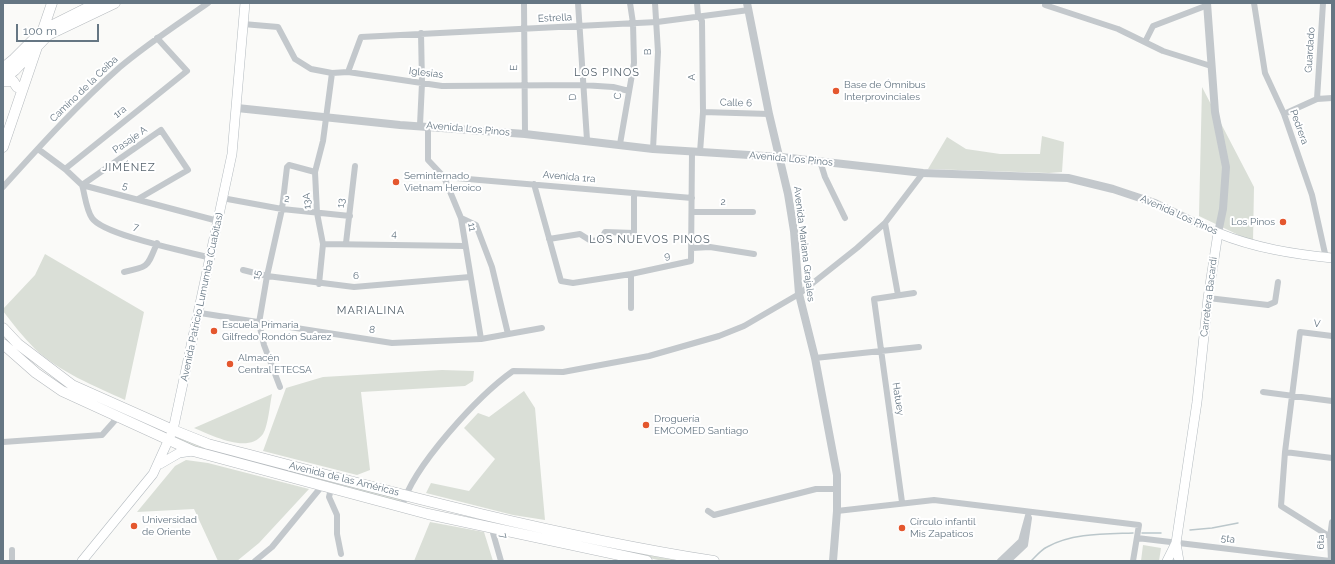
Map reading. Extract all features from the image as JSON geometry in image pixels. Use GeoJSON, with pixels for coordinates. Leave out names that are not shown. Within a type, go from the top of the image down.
{"type":"FeatureCollection","features":[{"type":"Feature","properties":{"kind":"main road"},"geometry":{"type":"LineString","coordinates":[[3,147],[35,43],[45,3]]}},
{"type":"Feature","properties":{"kind":"main road"},"geometry":{"type":"LineString","coordinates":[[52,3],[54,15],[61,20]]}},
{"type":"Feature","properties":{"kind":"main road"},"geometry":{"type":"LineString","coordinates":[[3,127],[26,59],[43,30],[52,3]]}},
{"type":"Feature","properties":{"kind":"main road"},"geometry":{"type":"LineString","coordinates":[[43,30],[97,3]]}},
{"type":"Feature","properties":{"kind":"main road"},"geometry":{"type":"LineString","coordinates":[[3,67],[48,35],[115,3]]}},
{"type":"Feature","properties":{"kind":"main road","name":"Avenida Patricio Lumumba (Cuabitas)"},"geometry":{"type":"LineString","coordinates":[[82,561],[136,496],[159,465],[173,430],[200,313],[232,154],[245,3]]}},
{"type":"Feature","properties":{"kind":"main road"},"geometry":{"type":"LineString","coordinates":[[3,80],[26,59]]}},
{"type":"Feature","properties":{"kind":"main road"},"geometry":{"type":"LineString","coordinates":[[3,80],[13,82],[17,87]]}},
{"type":"Feature","properties":{"kind":"main road","name":"Avenida Los Pinos"},"geometry":{"type":"LineString","coordinates":[[1218,233],[1242,243],[1287,252],[1329,258]]}},
{"type":"Feature","properties":{"kind":"main road","name":"Carretera Bacardí"},"geometry":{"type":"LineString","coordinates":[[1179,561],[1176,543],[1197,402],[1208,298],[1218,233]]}},
{"type":"Feature","properties":{"kind":"main road","name":"Avenida de las Américas"},"geometry":{"type":"LineString","coordinates":[[3,328],[18,344],[72,385],[208,444],[494,516],[675,555],[714,561]]}},
{"type":"Feature","properties":{"kind":"main road","name":"Avenida de las Américas"},"geometry":{"type":"LineString","coordinates":[[3,344],[36,373],[62,391],[193,452],[402,507],[647,561]]}},
{"type":"Feature","properties":{"kind":"main road"},"geometry":{"type":"LineString","coordinates":[[159,465],[179,453],[193,452]]}},
{"type":"Feature","properties":{"kind":"main road","name":"Carretera Bacardí"},"geometry":{"type":"LineString","coordinates":[[1167,561],[1176,543]]}},
{"type":"Feature","properties":{"kind":"street","name":"Camino de la Ceiba"},"geometry":{"type":"LineString","coordinates":[[3,187],[38,149],[110,77],[158,38],[208,3]]}},
{"type":"Feature","properties":{"kind":"street","name":"E"},"geometry":{"type":"LineString","coordinates":[[524,3],[525,134]]}},
{"type":"Feature","properties":{"kind":"street","name":"D"},"geometry":{"type":"LineString","coordinates":[[578,3],[582,85],[587,140]]}},
{"type":"Feature","properties":{"kind":"street","name":"C"},"geometry":{"type":"LineString","coordinates":[[620,144],[634,63],[633,23],[630,3]]}},
{"type":"Feature","properties":{"kind":"street","name":"B"},"geometry":{"type":"LineString","coordinates":[[653,149],[658,52],[657,22],[654,3]]}},
{"type":"Feature","properties":{"kind":"street","name":"A"},"geometry":{"type":"LineString","coordinates":[[696,152],[702,112],[702,21],[698,15],[697,3]]}},
{"type":"Feature","properties":{"kind":"street","name":"Pedrera"},"geometry":{"type":"LineString","coordinates":[[1254,3],[1265,73],[1284,114],[1312,195],[1329,258]]}},
{"type":"Feature","properties":{"kind":"street","name":"Guardado"},"geometry":{"type":"LineString","coordinates":[[1317,99],[1323,3]]}},
{"type":"Feature","properties":{"kind":"street"},"geometry":{"type":"LineString","coordinates":[[1145,42],[1153,26],[1208,4]]}},
{"type":"Feature","properties":{"kind":"street","name":"Carretera Bacardí"},"geometry":{"type":"LineString","coordinates":[[1208,4],[1215,112],[1226,167],[1223,209],[1218,233]]}},
{"type":"Feature","properties":{"kind":"street"},"geometry":{"type":"LineString","coordinates":[[1045,5],[1118,29],[1163,51],[1211,66]]}},
{"type":"Feature","properties":{"kind":"street","name":"Estrella"},"geometry":{"type":"LineString","coordinates":[[348,72],[362,37],[421,32],[525,30],[657,22],[748,6]]}},
{"type":"Feature","properties":{"kind":"street","name":"Avenida Mariana Grajales"},"geometry":{"type":"LineString","coordinates":[[748,6],[769,114],[781,157],[794,231],[799,294],[815,358],[837,475],[838,511],[833,561]]}},
{"type":"Feature","properties":{"kind":"street","name":"Iglesias"},"geometry":{"type":"LineString","coordinates":[[243,24],[278,27],[295,59],[311,69],[332,73],[348,72],[442,86],[582,85],[613,87],[629,91]]}},
{"type":"Feature","properties":{"kind":"street"},"geometry":{"type":"LineString","coordinates":[[420,125],[422,83],[421,32]]}},
{"type":"Feature","properties":{"kind":"street","name":"1ra"},"geometry":{"type":"LineString","coordinates":[[65,169],[188,71],[158,38]]}},
{"type":"Feature","properties":{"kind":"street"},"geometry":{"type":"LineString","coordinates":[[325,117],[332,73]]}},
{"type":"Feature","properties":{"kind":"street"},"geometry":{"type":"LineString","coordinates":[[1284,114],[1317,99],[1332,98]]}},
{"type":"Feature","properties":{"kind":"street","name":"Avenida Los Pinos"},"geometry":{"type":"LineString","coordinates":[[237,108],[587,140],[653,149],[781,157],[923,173],[1068,178],[1113,188],[1155,203],[1218,233]]}},
{"type":"Feature","properties":{"kind":"street","name":"Calle 6"},"geometry":{"type":"LineString","coordinates":[[702,112],[769,114]]}},
{"type":"Feature","properties":{"kind":"street","name":"13A"},"geometry":{"type":"LineString","coordinates":[[319,284],[323,244],[317,213],[315,172],[323,141],[325,117]]}},
{"type":"Feature","properties":{"kind":"street","name":"11"},"geometry":{"type":"LineString","coordinates":[[428,126],[428,160],[444,177],[461,218],[481,339]]}},
{"type":"Feature","properties":{"kind":"street","name":"Pasaje A"},"geometry":{"type":"LineString","coordinates":[[82,185],[161,130],[188,170],[138,199]]}},
{"type":"Feature","properties":{"kind":"street","name":"5"},"geometry":{"type":"LineString","coordinates":[[38,149],[65,169],[82,185],[218,221]]}},
{"type":"Feature","properties":{"kind":"street","name":"9"},"geometry":{"type":"LineString","coordinates":[[549,239],[561,281],[573,283],[631,274],[691,262],[692,198],[696,152]]}},
{"type":"Feature","properties":{"kind":"street"},"geometry":{"type":"LineString","coordinates":[[820,161],[826,178],[845,218]]}},
{"type":"Feature","properties":{"kind":"street","name":"15"},"geometry":{"type":"LineString","coordinates":[[280,387],[264,344],[259,323],[267,276],[282,209],[289,165],[315,172]]}},
{"type":"Feature","properties":{"kind":"street","name":"13"},"geometry":{"type":"LineString","coordinates":[[346,243],[355,166]]}},
{"type":"Feature","properties":{"kind":"street"},"geometry":{"type":"LineString","coordinates":[[402,507],[405,494],[416,475],[440,443],[482,397],[513,371],[563,372],[649,356],[718,336],[744,326],[799,294],[885,223],[923,173]]}},
{"type":"Feature","properties":{"kind":"street","name":"Avenida 1ra"},"geometry":{"type":"LineString","coordinates":[[444,177],[692,198]]}},
{"type":"Feature","properties":{"kind":"street"},"geometry":{"type":"LineString","coordinates":[[534,184],[549,239],[580,234],[591,241],[601,240],[605,232],[634,233],[634,193]]}},
{"type":"Feature","properties":{"kind":"street","name":"7"},"geometry":{"type":"LineString","coordinates":[[82,185],[91,217],[96,222],[112,231],[211,258]]}},
{"type":"Feature","properties":{"kind":"street","name":"2"},"geometry":{"type":"LineString","coordinates":[[222,198],[282,209],[350,216]]}},
{"type":"Feature","properties":{"kind":"street","name":"2"},"geometry":{"type":"LineString","coordinates":[[692,212],[753,212]]}},
{"type":"Feature","properties":{"kind":"street"},"geometry":{"type":"LineString","coordinates":[[461,218],[476,225],[492,267],[508,334]]}},
{"type":"Feature","properties":{"kind":"street"},"geometry":{"type":"LineString","coordinates":[[885,223],[898,294],[914,293]]}},
{"type":"Feature","properties":{"kind":"street","name":"4"},"geometry":{"type":"LineString","coordinates":[[323,244],[346,243],[465,246]]}},
{"type":"Feature","properties":{"kind":"street"},"geometry":{"type":"LineString","coordinates":[[124,272],[142,269],[149,264],[157,244]]}},
{"type":"Feature","properties":{"kind":"street"},"geometry":{"type":"LineString","coordinates":[[692,248],[710,247],[754,254]]}},
{"type":"Feature","properties":{"kind":"street","name":"6"},"geometry":{"type":"LineString","coordinates":[[243,270],[267,276],[319,284],[354,287],[470,277]]}},
{"type":"Feature","properties":{"kind":"street"},"geometry":{"type":"LineString","coordinates":[[631,274],[631,308]]}},
{"type":"Feature","properties":{"kind":"street"},"geometry":{"type":"LineString","coordinates":[[1208,298],[1268,306],[1275,302],[1278,282]]}},
{"type":"Feature","properties":{"kind":"street","name":"Hatuey"},"geometry":{"type":"LineString","coordinates":[[898,294],[874,299],[902,502]]}},
{"type":"Feature","properties":{"kind":"street","name":"8"},"geometry":{"type":"LineString","coordinates":[[200,313],[392,342],[481,339],[542,328]]}},
{"type":"Feature","properties":{"kind":"street","name":"V"},"geometry":{"type":"LineString","coordinates":[[1292,396],[1300,332],[1332,336]]}},
{"type":"Feature","properties":{"kind":"street"},"geometry":{"type":"LineString","coordinates":[[815,358],[919,347]]}},
{"type":"Feature","properties":{"kind":"street"},"geometry":{"type":"LineString","coordinates":[[1263,392],[1332,401]]}},
{"type":"Feature","properties":{"kind":"street"},"geometry":{"type":"LineString","coordinates":[[1292,396],[1285,452],[1281,506],[1331,538]]}},
{"type":"Feature","properties":{"kind":"street"},"geometry":{"type":"LineString","coordinates":[[3,442],[102,435],[118,417]]}},
{"type":"Feature","properties":{"kind":"street"},"geometry":{"type":"LineString","coordinates":[[1285,452],[1332,458]]}},
{"type":"Feature","properties":{"kind":"street"},"geometry":{"type":"LineString","coordinates":[[327,487],[328,497],[337,515],[337,534],[341,554]]}},
{"type":"Feature","properties":{"kind":"street"},"geometry":{"type":"LineString","coordinates":[[255,561],[272,547],[327,487]]}},
{"type":"Feature","properties":{"kind":"street"},"geometry":{"type":"LineString","coordinates":[[708,511],[714,515],[816,489],[837,490]]}},
{"type":"Feature","properties":{"kind":"street"},"geometry":{"type":"LineString","coordinates":[[838,511],[902,502],[934,500],[1138,525],[1133,561]]}},
{"type":"Feature","properties":{"kind":"street"},"geometry":{"type":"LineString","coordinates":[[1000,561],[1021,541],[1029,512]]}},
{"type":"Feature","properties":{"kind":"street"},"geometry":{"type":"LineString","coordinates":[[1008,561],[1025,545],[1029,524],[1029,512]]}},
{"type":"Feature","properties":{"kind":"street","name":"7"},"geometry":{"type":"LineString","coordinates":[[494,516],[491,527],[501,561]]}},
{"type":"Feature","properties":{"kind":"street","name":"6ta"},"geometry":{"type":"LineString","coordinates":[[1331,561],[1332,522]]}},
{"type":"Feature","properties":{"kind":"street","name":"5ta"},"geometry":{"type":"LineString","coordinates":[[1137,538],[1331,561]]}},
{"type":"Feature","properties":{"kind":"street"},"geometry":{"type":"LineString","coordinates":[[12,550],[12,561]]}},
{"type":"Feature","properties":{"kind":"shaded area"},"geometry":{"type":"Polygon","coordinates":[[[1202,87],[1254,187],[1253,242],[1199,216],[1202,87]]]}},
{"type":"Feature","properties":{"kind":"shaded area"},"geometry":{"type":"Polygon","coordinates":[[[1042,136],[1064,142],[1062,172],[1049,173],[928,169],[947,137],[966,149],[1000,154],[1040,154],[1042,136]]]}},
{"type":"Feature","properties":{"kind":"shaded area"},"geometry":{"type":"Polygon","coordinates":[[[45,254],[144,312],[125,400],[66,372],[55,365],[26,340],[3,311],[3,309],[35,275],[45,254]]]}},
{"type":"Feature","properties":{"kind":"shaded area"},"geometry":{"type":"Polygon","coordinates":[[[442,370],[474,371],[473,381],[465,386],[361,392],[370,470],[357,475],[263,451],[286,388],[323,377],[442,370]]]}},
{"type":"Feature","properties":{"kind":"shaded area"},"geometry":{"type":"Polygon","coordinates":[[[524,391],[535,408],[545,520],[513,515],[426,493],[431,483],[469,491],[495,459],[464,428],[478,413],[489,417],[524,391]]]}},
{"type":"Feature","properties":{"kind":"shaded area"},"geometry":{"type":"Polygon","coordinates":[[[272,394],[265,430],[256,440],[248,443],[230,442],[194,428],[272,394]]]}},
{"type":"Feature","properties":{"kind":"shaded area"},"geometry":{"type":"Polygon","coordinates":[[[175,435],[402,497],[401,503],[205,452],[173,440],[175,435]]]}},
{"type":"Feature","properties":{"kind":"shaded area"},"geometry":{"type":"Polygon","coordinates":[[[186,460],[208,463],[309,489],[259,543],[237,561],[218,561],[194,509],[137,512],[175,466],[186,460]]]}},
{"type":"Feature","properties":{"kind":"shaded area"},"geometry":{"type":"Polygon","coordinates":[[[495,520],[691,561],[663,561],[494,525],[495,520]]]}},
{"type":"Feature","properties":{"kind":"shaded area"},"geometry":{"type":"Polygon","coordinates":[[[430,522],[484,532],[493,561],[414,561],[430,522]]]}},
{"type":"Feature","properties":{"kind":"shaded area"},"geometry":{"type":"Polygon","coordinates":[[[1143,545],[1161,548],[1159,561],[1141,561],[1143,545]]]}},
{"type":"Feature","properties":{"kind":"waterway"},"geometry":{"type":"LineString","coordinates":[[1190,530],[1238,523]]}},
{"type":"Feature","properties":{"kind":"waterway"},"geometry":{"type":"LineString","coordinates":[[1031,561],[1045,548],[1067,539],[1089,535],[1133,533]]}},
{"type":"Feature","properties":{"kind":"waterway"},"geometry":{"type":"LineString","coordinates":[[1142,533],[1161,533]]}},
{"type":"Feature","properties":{"kind":"place","name":"Base de Ómnibus Interprovinciales"},"geometry":{"type":"Point","coordinates":[836,91]}},
{"type":"Feature","properties":{"kind":"place","name":"Seminternado Vietnam Heroico"},"geometry":{"type":"Point","coordinates":[396,182]}},
{"type":"Feature","properties":{"kind":"place","name":"Los Pinos"},"geometry":{"type":"Point","coordinates":[1283,222]}},
{"type":"Feature","properties":{"kind":"place","name":"Escuela Primaria Gilfredo Rondón Suárez"},"geometry":{"type":"Point","coordinates":[214,331]}},
{"type":"Feature","properties":{"kind":"place","name":"Almacén Central ETECSA"},"geometry":{"type":"Point","coordinates":[230,364]}},
{"type":"Feature","properties":{"kind":"place","name":"Droguería EMCOMED Santiago"},"geometry":{"type":"Point","coordinates":[646,425]}},
{"type":"Feature","properties":{"kind":"place","name":"Universidad de Oriente"},"geometry":{"type":"Point","coordinates":[134,526]}},
{"type":"Feature","properties":{"kind":"place","name":"Círculo infantil Mis Zapaticos"},"geometry":{"type":"Point","coordinates":[902,528]}},
{"type":"Feature","properties":{"kind":"district","name":"LOS PINOS"},"geometry":{"type":"Point","coordinates":[607,73]}},
{"type":"Feature","properties":{"kind":"district","name":"JIMÉNEZ"},"geometry":{"type":"Point","coordinates":[129,168]}},
{"type":"Feature","properties":{"kind":"district","name":"LOS NUEVOS PINOS"},"geometry":{"type":"Point","coordinates":[650,240]}},
{"type":"Feature","properties":{"kind":"district","name":"MARIALINA"},"geometry":{"type":"Point","coordinates":[371,311]}}]}
